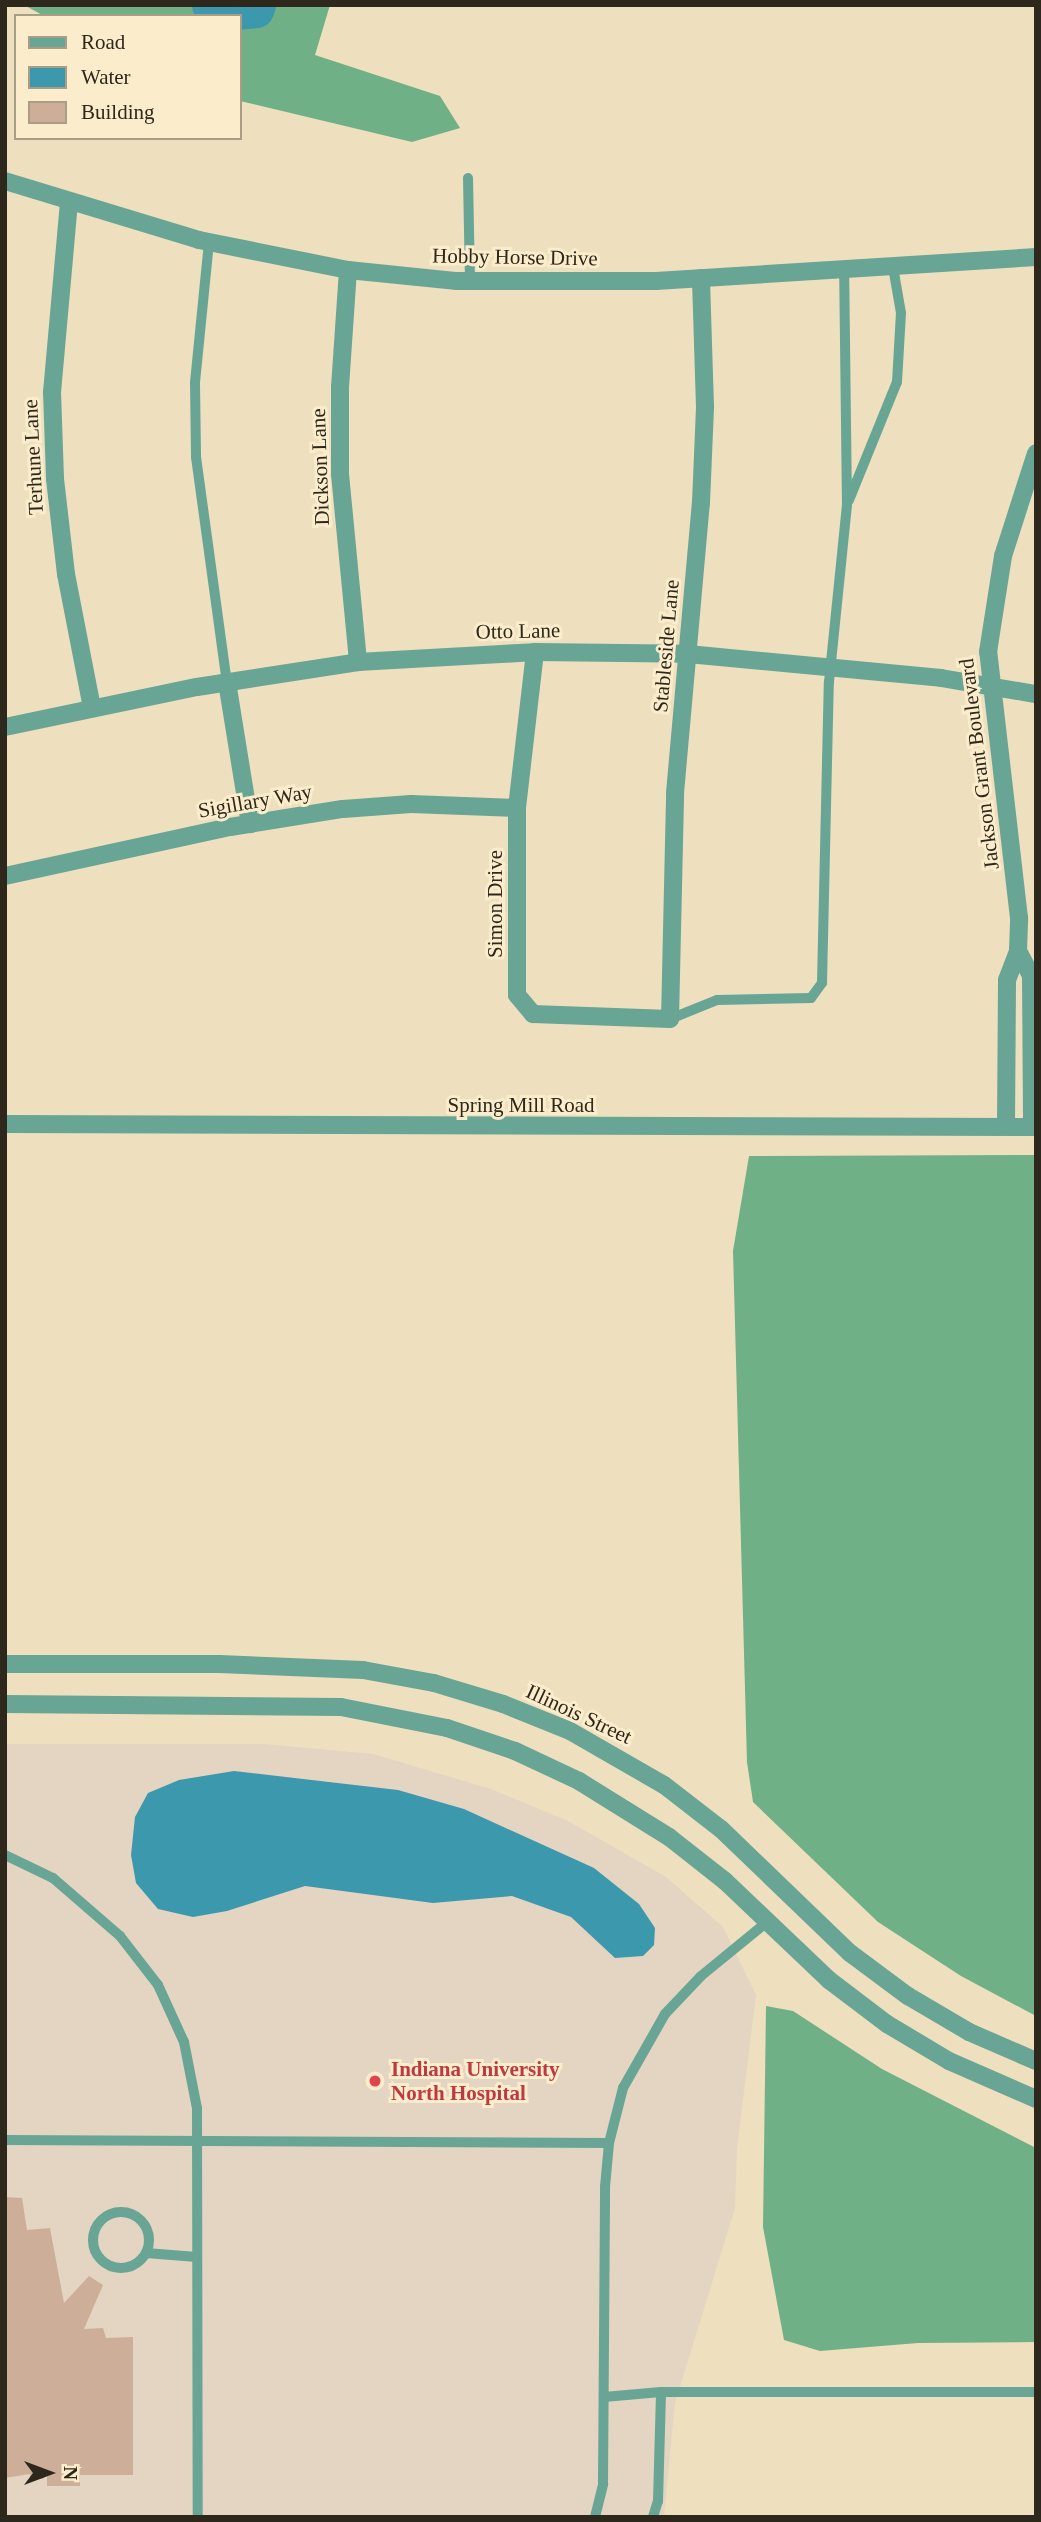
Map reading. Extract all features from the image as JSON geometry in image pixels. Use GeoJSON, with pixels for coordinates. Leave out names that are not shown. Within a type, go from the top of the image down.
{"type":"FeatureCollection","features":[{"type":"Feature","properties":{"kind":"street","name":"Hobby Horse Drive"},"geometry":{"type":"LineString","coordinates":[[5,181],[209,242],[348,270],[470,281],[701,278],[1036,257]]}},
{"type":"Feature","properties":{"kind":"street","name":"Terhune Lane"},"geometry":{"type":"LineString","coordinates":[[69,202],[52,391],[55,479],[66,574],[92,708]]}},
{"type":"Feature","properties":{"kind":"street","name":"Dickson Lane"},"geometry":{"type":"LineString","coordinates":[[348,270],[340,387],[340,474],[358,662]]}},
{"type":"Feature","properties":{"kind":"street","name":"Stableside Lane"},"geometry":{"type":"LineString","coordinates":[[670,1018],[675,793],[688,654],[705,407],[701,278]]}},
{"type":"Feature","properties":{"kind":"street","name":"Jackson Grant Boulevard"},"geometry":{"type":"LineString","coordinates":[[1006,1126],[1007,980],[1017,951],[1011,833],[991,685],[992,603],[1036,453]]}},
{"type":"Feature","properties":{"kind":"street","name":"Otto Lane"},"geometry":{"type":"LineString","coordinates":[[5,727],[227,682],[358,662],[535,652],[688,654],[991,685],[1036,694]]}},
{"type":"Feature","properties":{"kind":"street","name":"Simon Drive"},"geometry":{"type":"LineString","coordinates":[[535,652],[517,808],[517,995],[533,1014],[670,1018]]}},
{"type":"Feature","properties":{"kind":"street"},"geometry":{"type":"LineString","coordinates":[[227,682],[250,824]]}},
{"type":"Feature","properties":{"kind":"street","name":"Sigillary Way"},"geometry":{"type":"LineString","coordinates":[[5,876],[250,824],[411,804],[517,808]]}},
{"type":"Feature","properties":{"kind":"street","name":"Jackson Grant Boulevard"},"geometry":{"type":"LineString","coordinates":[[1017,951],[1031,975],[1034,1127]]}},
{"type":"Feature","properties":{"kind":"street","name":"Spring Mill Road"},"geometry":{"type":"LineString","coordinates":[[5,1124],[1034,1127]]}},
{"type":"Feature","properties":{"kind":"street","name":"Illinois Street"},"geometry":{"type":"LineString","coordinates":[[5,1664],[219,1664],[363,1670],[434,1683],[503,1703],[570,1731],[664,1785],[721,1829],[850,1953],[908,1996],[969,2032],[1036,2061]]}},
{"type":"Feature","properties":{"kind":"street"},"geometry":{"type":"LineString","coordinates":[[5,1703],[307,1705],[377,1712],[447,1728],[514,1751],[610,1798],[698,1859],[829,1980],[887,2024],[960,2066],[1036,2099]]}},
{"type":"Feature","properties":{"kind":"lane"},"geometry":{"type":"LineString","coordinates":[[468,178],[470,281]]}},
{"type":"Feature","properties":{"kind":"lane"},"geometry":{"type":"LineString","coordinates":[[209,242],[195,383],[196,457],[227,682]]}},
{"type":"Feature","properties":{"kind":"lane"},"geometry":{"type":"LineString","coordinates":[[847,505],[897,383],[901,313],[893,267]]}},
{"type":"Feature","properties":{"kind":"lane"},"geometry":{"type":"LineString","coordinates":[[670,1018],[717,1000],[811,998],[818,993],[830,667],[847,505],[844,270]]}},
{"type":"Feature","properties":{"kind":"lane"},"geometry":{"type":"LineString","coordinates":[[5,1855],[53,1878],[120,1936],[158,1985],[174,2013],[193,2076],[197,2141],[198,2517]]}},
{"type":"Feature","properties":{"kind":"lane"},"geometry":{"type":"LineString","coordinates":[[595,2517],[603,2484],[605,2188],[609,2143],[624,2088],[665,2014],[701,1976],[767,1922]]}},
{"type":"Feature","properties":{"kind":"lane"},"geometry":{"type":"LineString","coordinates":[[5,2140],[609,2143]]}},
{"type":"Feature","properties":{"kind":"lane"},"geometry":{"type":"LineString","coordinates":[[146,2253],[149,2236],[132,2214],[113,2213],[98,2224],[93,2241],[106,2264],[124,2268],[146,2253],[198,2257]]}},
{"type":"Feature","properties":{"kind":"lane"},"geometry":{"type":"LineString","coordinates":[[604,2397],[661,2392],[1036,2392]]}},
{"type":"Feature","properties":{"kind":"lane"},"geometry":{"type":"LineString","coordinates":[[653,2517],[658,2501],[661,2392]]}},
{"type":"Feature","properties":{"kind":"shaded area","name":"Indiana University North Hospital"},"geometry":{"type":"Polygon","coordinates":[[[5,1744],[264,1744],[373,1754],[491,1789],[568,1821],[666,1877],[723,1927],[756,1995],[737,2148],[735,2208],[675,2403],[664,2517],[5,2517],[5,1744]]]}},
{"type":"Feature","properties":{"kind":"green space"},"geometry":{"type":"Polygon","coordinates":[[[24,5],[330,5],[315,55],[440,96],[460,128],[412,142],[242,101],[242,14],[40,14],[24,5]]]}},
{"type":"Feature","properties":{"kind":"green space"},"geometry":{"type":"Polygon","coordinates":[[[1036,1155],[1036,2016],[961,1976],[878,1922],[753,1802],[747,1762],[733,1251],[749,1156],[1036,1155]]]}},
{"type":"Feature","properties":{"kind":"green space"},"geometry":{"type":"Polygon","coordinates":[[[766,2006],[793,2011],[882,2069],[1036,2148],[1036,2342],[918,2343],[820,2351],[784,2340],[763,2227],[766,2006]]]}},
{"type":"Feature","properties":{"kind":"water"},"geometry":{"type":"Polygon","coordinates":[[[234,1771],[398,1790],[464,1809],[594,1868],[639,1904],[655,1928],[654,1945],[643,1956],[615,1958],[571,1917],[512,1896],[433,1903],[305,1886],[227,1911],[193,1917],[158,1909],[136,1883],[131,1855],[135,1817],[148,1793],[179,1780],[234,1771]]]}},
{"type":"Feature","properties":{"kind":"building"},"geometry":{"type":"Polygon","coordinates":[[[5,2197],[22,2198],[27,2230],[50,2228],[64,2303],[89,2276],[103,2285],[84,2329],[103,2328],[106,2338],[133,2337],[133,2475],[80,2475],[80,2486],[47,2486],[47,2474],[43,2479],[30,2479],[30,2474],[5,2478],[5,2197]]]}},
{"type":"Feature","properties":{"kind":"waterway"},"geometry":{"type":"LineString","coordinates":[[209,5],[234,12],[256,10],[258,5]]}},
{"type":"Feature","properties":{"kind":"place","name":"Indiana University North Hospital"},"geometry":{"type":"Point","coordinates":[375,2081]}}]}
